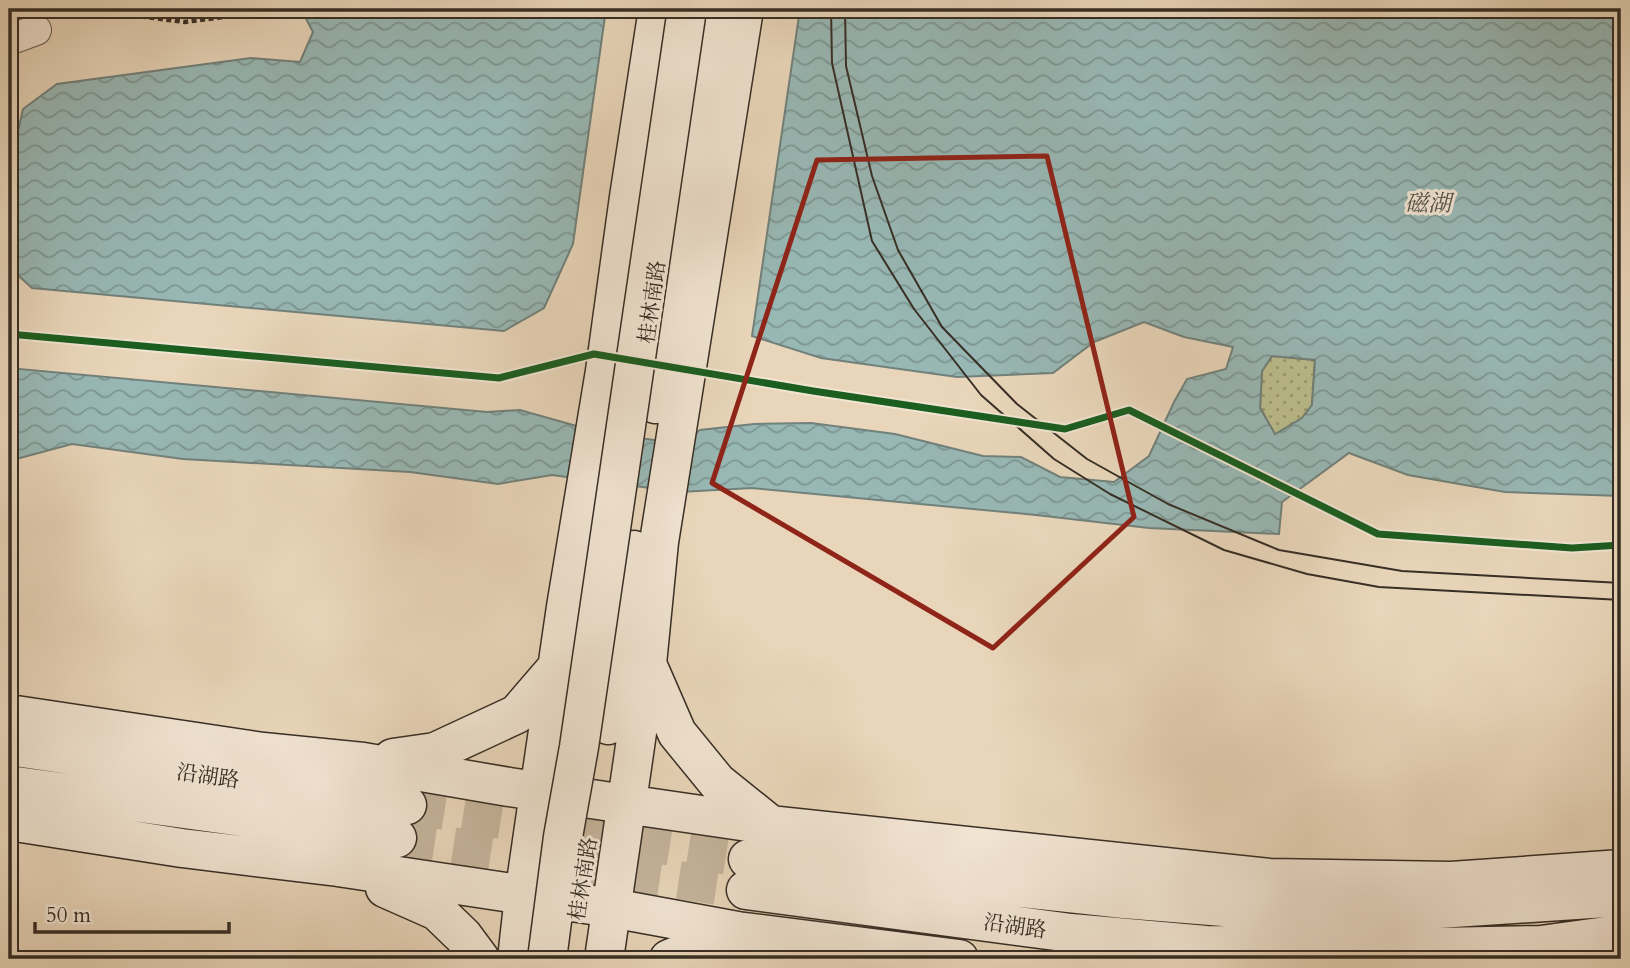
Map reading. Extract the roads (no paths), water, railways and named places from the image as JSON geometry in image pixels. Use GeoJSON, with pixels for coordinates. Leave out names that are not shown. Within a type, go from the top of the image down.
{"type":"FeatureCollection","features":[{"type":"Feature","properties":{"kind":"main road"},"geometry":{"type":"LineString","coordinates":[[517,959],[566,607],[606,371],[658,9]]}},
{"type":"Feature","properties":{"kind":"main road","name":"桂林南路"},"geometry":{"type":"LineString","coordinates":[[547,959],[563,836],[579,747],[687,9]]}},
{"type":"Feature","properties":{"kind":"main road","name":"桂林南路"},"geometry":{"type":"LineString","coordinates":[[571,959],[713,9]]}},
{"type":"Feature","properties":{"kind":"main road"},"geometry":{"type":"LineString","coordinates":[[604,959],[647,664],[659,542],[744,9]]}},
{"type":"Feature","properties":{"kind":"main road"},"geometry":{"type":"LineString","coordinates":[[721,157],[755,48],[763,9]]}},
{"type":"Feature","properties":{"kind":"main road"},"geometry":{"type":"LineString","coordinates":[[647,664],[677,733],[717,782],[769,825]]}},
{"type":"Feature","properties":{"kind":"main road"},"geometry":{"type":"LineString","coordinates":[[363,762],[435,752],[517,714],[559,665]]}},
{"type":"Feature","properties":{"kind":"main road"},"geometry":{"type":"LineString","coordinates":[[9,714],[263,751],[363,762],[769,825],[1269,878],[1451,881],[1621,869]]}},
{"type":"Feature","properties":{"kind":"main road","name":"沿湖路"},"geometry":{"type":"LineString","coordinates":[[9,747],[402,822],[9,785]]}},
{"type":"Feature","properties":{"kind":"main road"},"geometry":{"type":"LineString","coordinates":[[9,821],[612,908],[737,931],[959,959]]}},
{"type":"Feature","properties":{"kind":"main road"},"geometry":{"type":"LineString","coordinates":[[338,867],[437,911],[463,936],[480,959]]}},
{"type":"Feature","properties":{"kind":"main road","name":"沿湖路"},"geometry":{"type":"LineString","coordinates":[[1621,897],[1423,910],[1273,911],[747,874],[1071,933],[1206,945],[1389,948],[1541,945],[1621,934]]}},
{"type":"Feature","properties":{"kind":"main road"},"geometry":{"type":"LineString","coordinates":[[669,959],[737,931]]}},
{"type":"Feature","properties":{"kind":"water"},"geometry":{"type":"Polygon","coordinates":[[[301,9],[606,9],[573,244],[544,308],[504,331],[32,288],[9,267],[9,171],[23,109],[57,84],[251,58],[300,62],[313,32],[301,9]]]}},
{"type":"Feature","properties":{"kind":"water","name":"磁湖"},"geometry":{"type":"Polygon","coordinates":[[[800,9],[1621,9],[1621,496],[1505,492],[1408,475],[1349,453],[1282,502],[1279,534],[1149,528],[752,488],[680,492],[552,475],[498,484],[410,472],[183,459],[72,444],[9,461],[9,368],[487,412],[520,410],[598,432],[682,444],[700,430],[754,424],[811,423],[895,434],[983,456],[1021,457],[1060,477],[1114,482],[1149,456],[1187,379],[1226,369],[1233,347],[1184,337],[1144,322],[1094,342],[1053,373],[957,377],[821,358],[752,336],[800,9]],[[1272,356],[1262,371],[1260,408],[1275,434],[1302,418],[1312,405],[1315,360],[1272,356]]]}},
{"type":"Feature","properties":{"kind":"tunnel"},"geometry":{"type":"LineString","coordinates":[[407,805],[748,859]]}},
{"type":"Feature","properties":{"kind":"tunnel"},"geometry":{"type":"LineString","coordinates":[[397,838],[746,890]]}},
{"type":"Feature","properties":{"kind":"tram line"},"geometry":{"type":"LineString","coordinates":[[831,9],[832,63],[872,241],[914,309],[981,395],[1054,459],[1110,494],[1224,550],[1307,574],[1379,587],[1621,600]]}},
{"type":"Feature","properties":{"kind":"tram line"},"geometry":{"type":"LineString","coordinates":[[845,9],[846,66],[872,176],[898,250],[942,327],[1017,404],[1087,459],[1168,504],[1279,550],[1402,571],[1621,583]]}}]}
